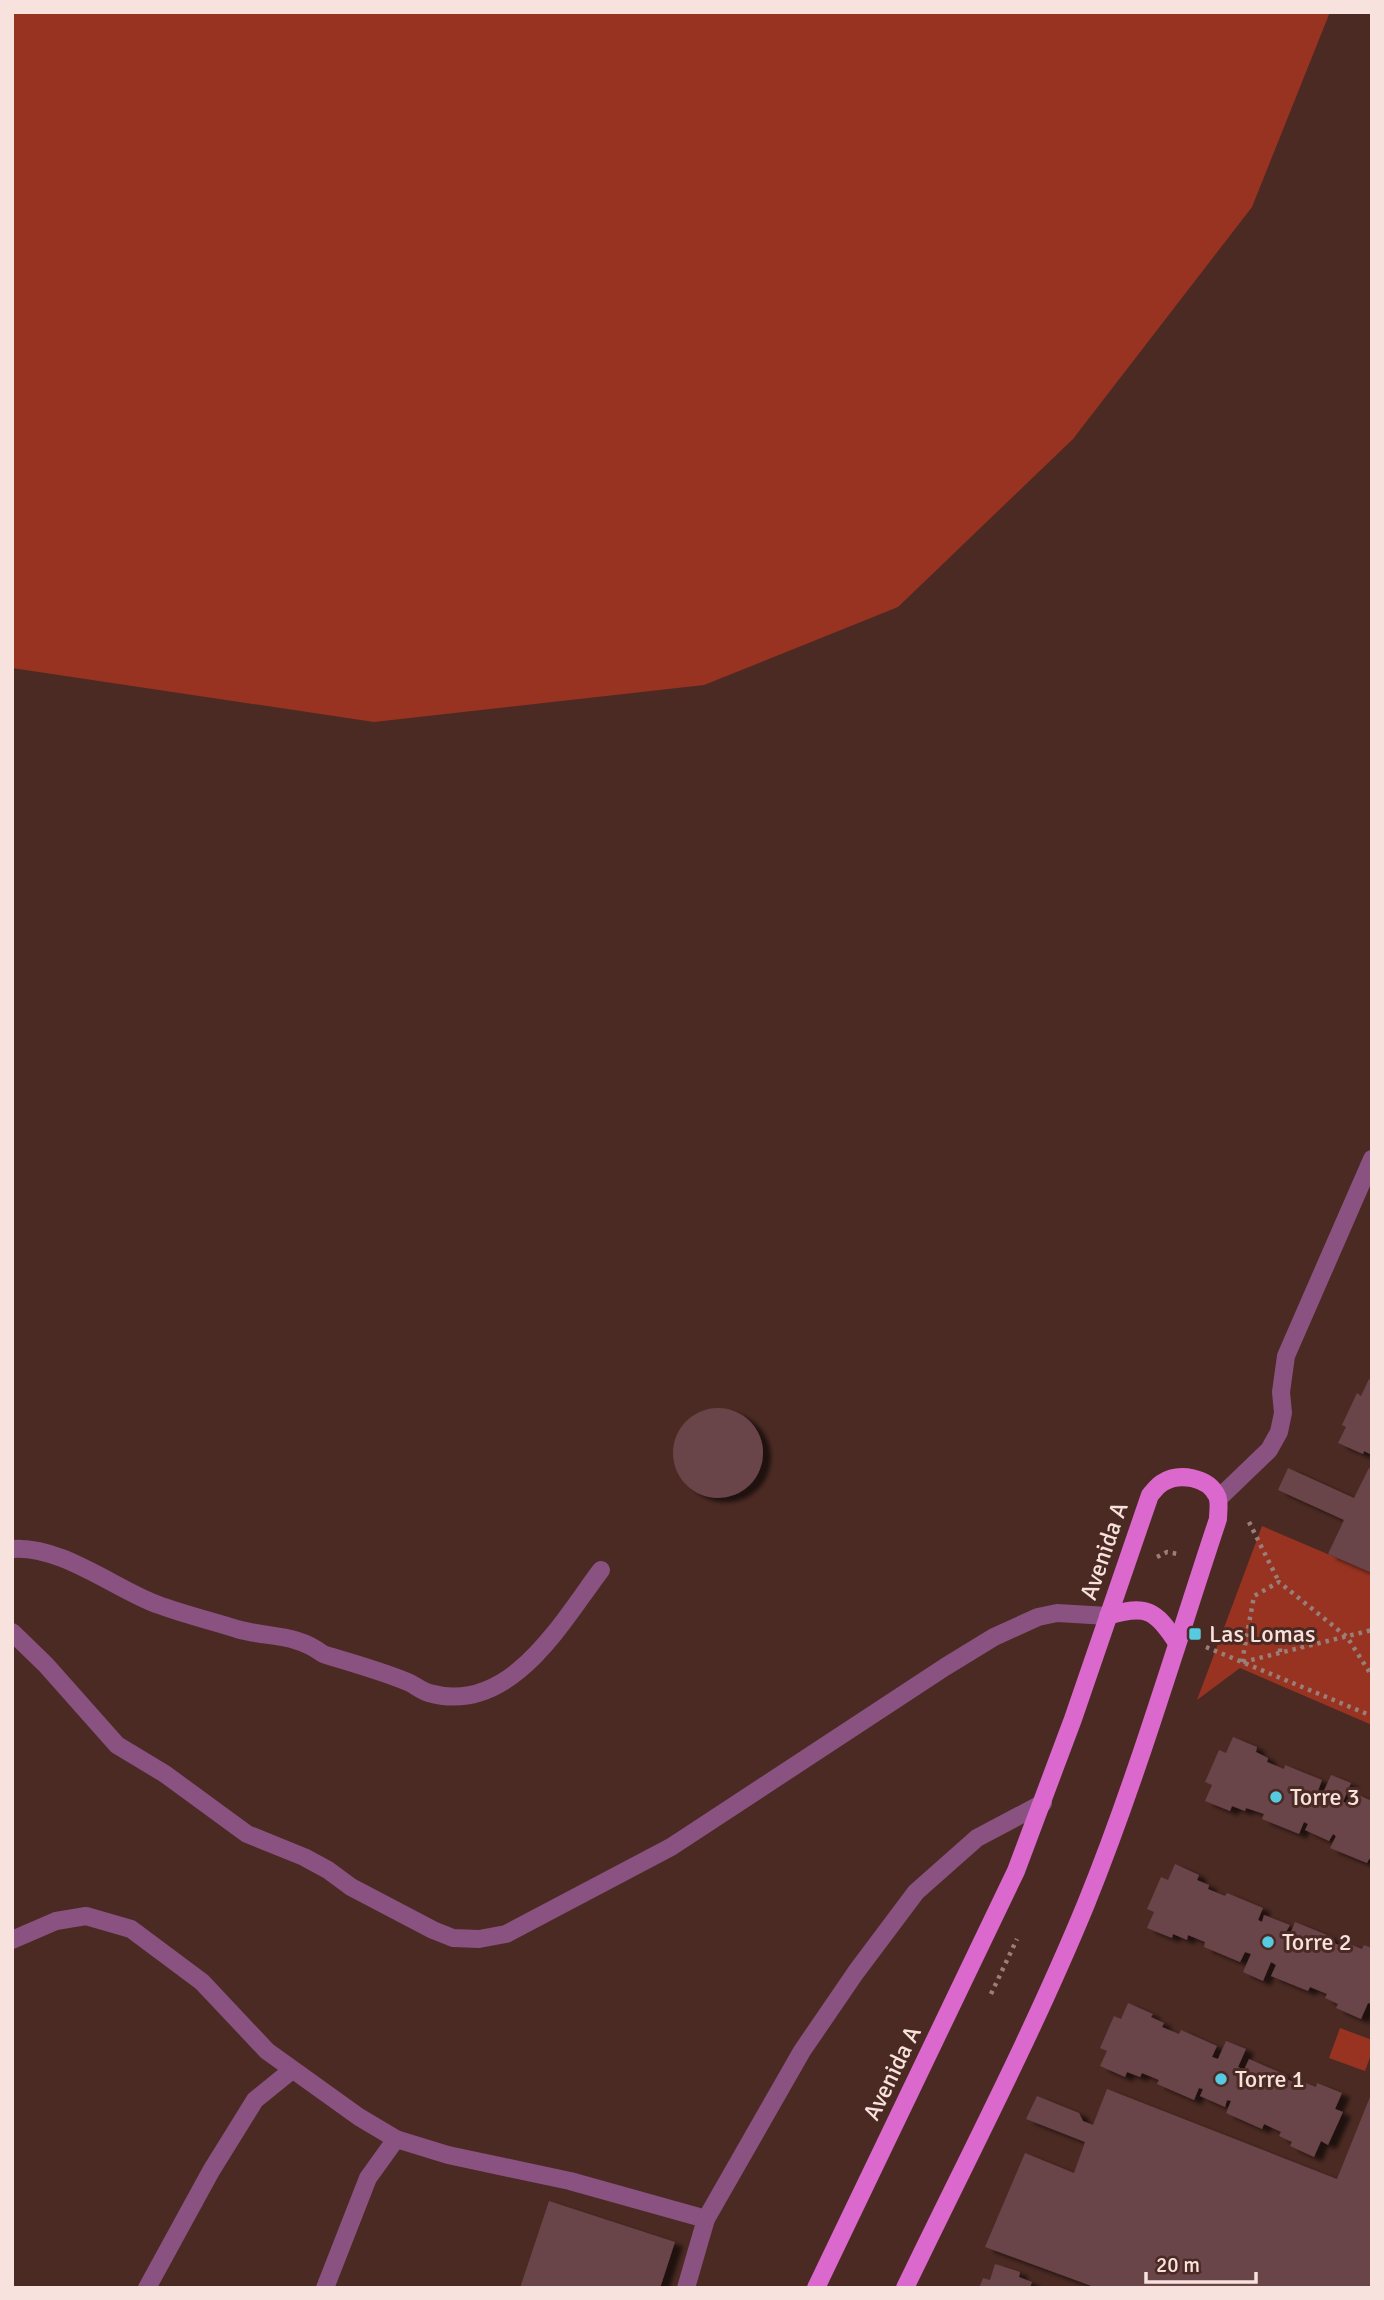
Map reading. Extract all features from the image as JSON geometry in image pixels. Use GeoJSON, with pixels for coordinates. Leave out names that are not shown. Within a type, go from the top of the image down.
{"type":"FeatureCollection","features":[{"type":"Feature","properties":{"kind":"main road","name":"Avenida A"},"geometry":{"type":"LineString","coordinates":[[816,2288],[1016,1871],[1150,1495],[1162,1483],[1178,1478],[1194,1478],[1210,1486],[1218,1499]]}},
{"type":"Feature","properties":{"kind":"main road"},"geometry":{"type":"LineString","coordinates":[[905,2288],[1050,1987],[1086,1904],[1137,1771],[1218,1519],[1218,1499]]}},
{"type":"Feature","properties":{"kind":"main road"},"geometry":{"type":"LineString","coordinates":[[1108,1616],[1128,1609],[1146,1610],[1163,1620],[1177,1643]]}},
{"type":"Feature","properties":{"kind":"lane"},"geometry":{"type":"LineString","coordinates":[[1218,1499],[1269,1450],[1279,1432],[1283,1413],[1281,1392],[1286,1356],[1372,1159]]}},
{"type":"Feature","properties":{"kind":"lane"},"geometry":{"type":"LineString","coordinates":[[12,1549],[38,1551],[67,1561],[152,1602],[248,1632],[293,1638],[312,1645],[323,1654],[411,1683],[426,1693],[446,1696],[469,1694],[496,1686],[515,1676],[536,1656],[601,1570]]}},
{"type":"Feature","properties":{"kind":"lane"},"geometry":{"type":"LineString","coordinates":[[12,1632],[46,1665],[117,1745],[165,1774],[247,1834],[304,1857],[351,1887],[433,1930],[453,1938],[479,1939],[506,1934],[671,1847],[994,1637],[1038,1616],[1057,1613],[1108,1616]]}},
{"type":"Feature","properties":{"kind":"lane"},"geometry":{"type":"LineString","coordinates":[[686,2288],[706,2219],[802,2051],[916,1892],[977,1838],[1042,1803]]}},
{"type":"Feature","properties":{"kind":"lane"},"geometry":{"type":"LineString","coordinates":[[12,1940],[56,1921],[86,1916],[131,1929],[202,1982],[267,2051],[359,2117],[396,2139],[448,2155],[570,2181],[706,2219]]}},
{"type":"Feature","properties":{"kind":"lane"},"geometry":{"type":"LineString","coordinates":[[147,2288],[211,2171],[255,2100],[292,2070]]}},
{"type":"Feature","properties":{"kind":"lane"},"geometry":{"type":"LineString","coordinates":[[325,2288],[368,2178],[396,2139]]}},
{"type":"Feature","properties":{"kind":"path"},"geometry":{"type":"LineString","coordinates":[[1249,1522],[1279,1582],[1347,1637],[1372,1676]]}},
{"type":"Feature","properties":{"kind":"path"},"geometry":{"type":"LineString","coordinates":[[1242,1662],[1254,1595],[1279,1582]]}},
{"type":"Feature","properties":{"kind":"path"},"geometry":{"type":"LineString","coordinates":[[1242,1662],[1372,1630]]}},
{"type":"Feature","properties":{"kind":"path"},"geometry":{"type":"LineString","coordinates":[[1280,1652],[1280,1638],[1293,1634],[1302,1647]]}},
{"type":"Feature","properties":{"kind":"path"},"geometry":{"type":"LineString","coordinates":[[1206,1647],[1372,1716]]}},
{"type":"Feature","properties":{"kind":"shaded area"},"geometry":{"type":"Polygon","coordinates":[[[12,12],[1330,12],[1252,207],[1073,439],[898,607],[704,685],[374,722],[12,668],[12,12]]]}},
{"type":"Feature","properties":{"kind":"shaded area"},"geometry":{"type":"Polygon","coordinates":[[[1262,1526],[1372,1573],[1372,1725],[1240,1668],[1197,1700],[1262,1526]]]}},
{"type":"Feature","properties":{"kind":"shaded area"},"geometry":{"type":"Polygon","coordinates":[[[1340,2028],[1372,2040],[1372,2052],[1365,2071],[1329,2058],[1340,2028]]]}},
{"type":"Feature","properties":{"kind":"building"},"geometry":{"type":"Polygon","coordinates":[[[1369,1379],[1372,1381],[1372,1455],[1338,1443],[1346,1427],[1342,1425],[1357,1393],[1361,1396],[1369,1379]]]}},
{"type":"Feature","properties":{"kind":"building"},"geometry":{"type":"Polygon","coordinates":[[[718,1408],[735,1411],[750,1421],[760,1436],[763,1453],[760,1470],[750,1485],[735,1495],[718,1498],[701,1495],[686,1485],[676,1470],[673,1453],[676,1436],[686,1421],[701,1411],[718,1408]]]}},
{"type":"Feature","properties":{"kind":"building"},"geometry":{"type":"Polygon","coordinates":[[[1288,1468],[1354,1498],[1369,1468],[1372,1469],[1372,1573],[1328,1554],[1344,1520],[1278,1490],[1288,1468]]]}},
{"type":"Feature","properties":{"kind":"building","name":"Torre 3"},"geometry":{"type":"Polygon","coordinates":[[[1233,1737],[1257,1747],[1256,1752],[1268,1758],[1267,1762],[1284,1769],[1285,1765],[1322,1780],[1318,1791],[1323,1793],[1331,1775],[1351,1783],[1343,1802],[1349,1804],[1354,1793],[1372,1801],[1372,1860],[1369,1859],[1367,1863],[1330,1848],[1336,1836],[1333,1834],[1329,1841],[1305,1830],[1308,1824],[1304,1822],[1299,1834],[1262,1819],[1264,1814],[1232,1806],[1230,1811],[1205,1801],[1212,1785],[1205,1782],[1219,1750],[1226,1753],[1233,1737]]]}},
{"type":"Feature","properties":{"kind":"building","name":"Torre 2"},"geometry":{"type":"Polygon","coordinates":[[[1175,1864],[1199,1875],[1197,1880],[1209,1885],[1208,1889],[1225,1896],[1227,1893],[1263,1908],[1258,1920],[1262,1922],[1264,1915],[1290,1925],[1286,1932],[1290,1934],[1295,1922],[1332,1937],[1330,1941],[1347,1949],[1349,1944],[1362,1949],[1364,1945],[1372,1948],[1372,2004],[1368,2003],[1361,2019],[1336,2008],[1338,2004],[1325,1998],[1327,1994],[1310,1987],[1308,1991],[1271,1976],[1276,1965],[1271,1962],[1263,1981],[1243,1972],[1251,1954],[1245,1952],[1240,1962],[1204,1947],[1205,1942],[1188,1935],[1187,1940],[1173,1934],[1172,1938],[1147,1928],[1154,1912],[1147,1909],[1161,1877],[1168,1880],[1175,1864]]]}},
{"type":"Feature","properties":{"kind":"building","name":"Torre 1"},"geometry":{"type":"Polygon","coordinates":[[[1128,2003],[1153,2014],[1151,2017],[1164,2023],[1162,2027],[1179,2034],[1181,2030],[1217,2046],[1212,2057],[1218,2059],[1226,2041],[1246,2049],[1238,2067],[1244,2070],[1249,2059],[1286,2075],[1284,2078],[1301,2085],[1303,2082],[1316,2087],[1317,2083],[1342,2093],[1335,2109],[1343,2112],[1328,2145],[1321,2141],[1314,2157],[1290,2146],[1292,2142],[1279,2136],[1281,2132],[1264,2124],[1262,2129],[1226,2113],[1231,2101],[1227,2100],[1225,2107],[1200,2096],[1203,2089],[1199,2088],[1194,2100],[1157,2084],[1159,2080],[1142,2073],[1140,2077],[1127,2072],[1125,2077],[1100,2066],[1107,2051],[1100,2048],[1114,2016],[1121,2019],[1128,2003]]]}},
{"type":"Feature","properties":{"kind":"building"},"geometry":{"type":"Polygon","coordinates":[[[1107,2089],[1337,2179],[1372,2092],[1372,2288],[1097,2288],[985,2247],[1025,2153],[1074,2173],[1085,2142],[1026,2119],[1037,2096],[1079,2113],[1083,2121],[1093,2125],[1107,2089]]]}},
{"type":"Feature","properties":{"kind":"building"},"geometry":{"type":"Polygon","coordinates":[[[549,2201],[675,2242],[660,2288],[520,2288],[549,2201]]]}},
{"type":"Feature","properties":{"kind":"building"},"geometry":{"type":"Polygon","coordinates":[[[995,2264],[1020,2272],[1019,2277],[1032,2282],[1030,2288],[979,2288],[983,2278],[990,2280],[995,2264]]]}},
{"type":"Feature","properties":{"kind":"place","name":"Las Lomas"},"geometry":{"type":"Point","coordinates":[1195,1634]}},
{"type":"Feature","properties":{"kind":"place","name":"Torre 3"},"geometry":{"type":"Point","coordinates":[1276,1797]}},
{"type":"Feature","properties":{"kind":"place","name":"Torre 2"},"geometry":{"type":"Point","coordinates":[1268,1942]}},
{"type":"Feature","properties":{"kind":"place","name":"Torre 1"},"geometry":{"type":"Point","coordinates":[1221,2079]}}]}
